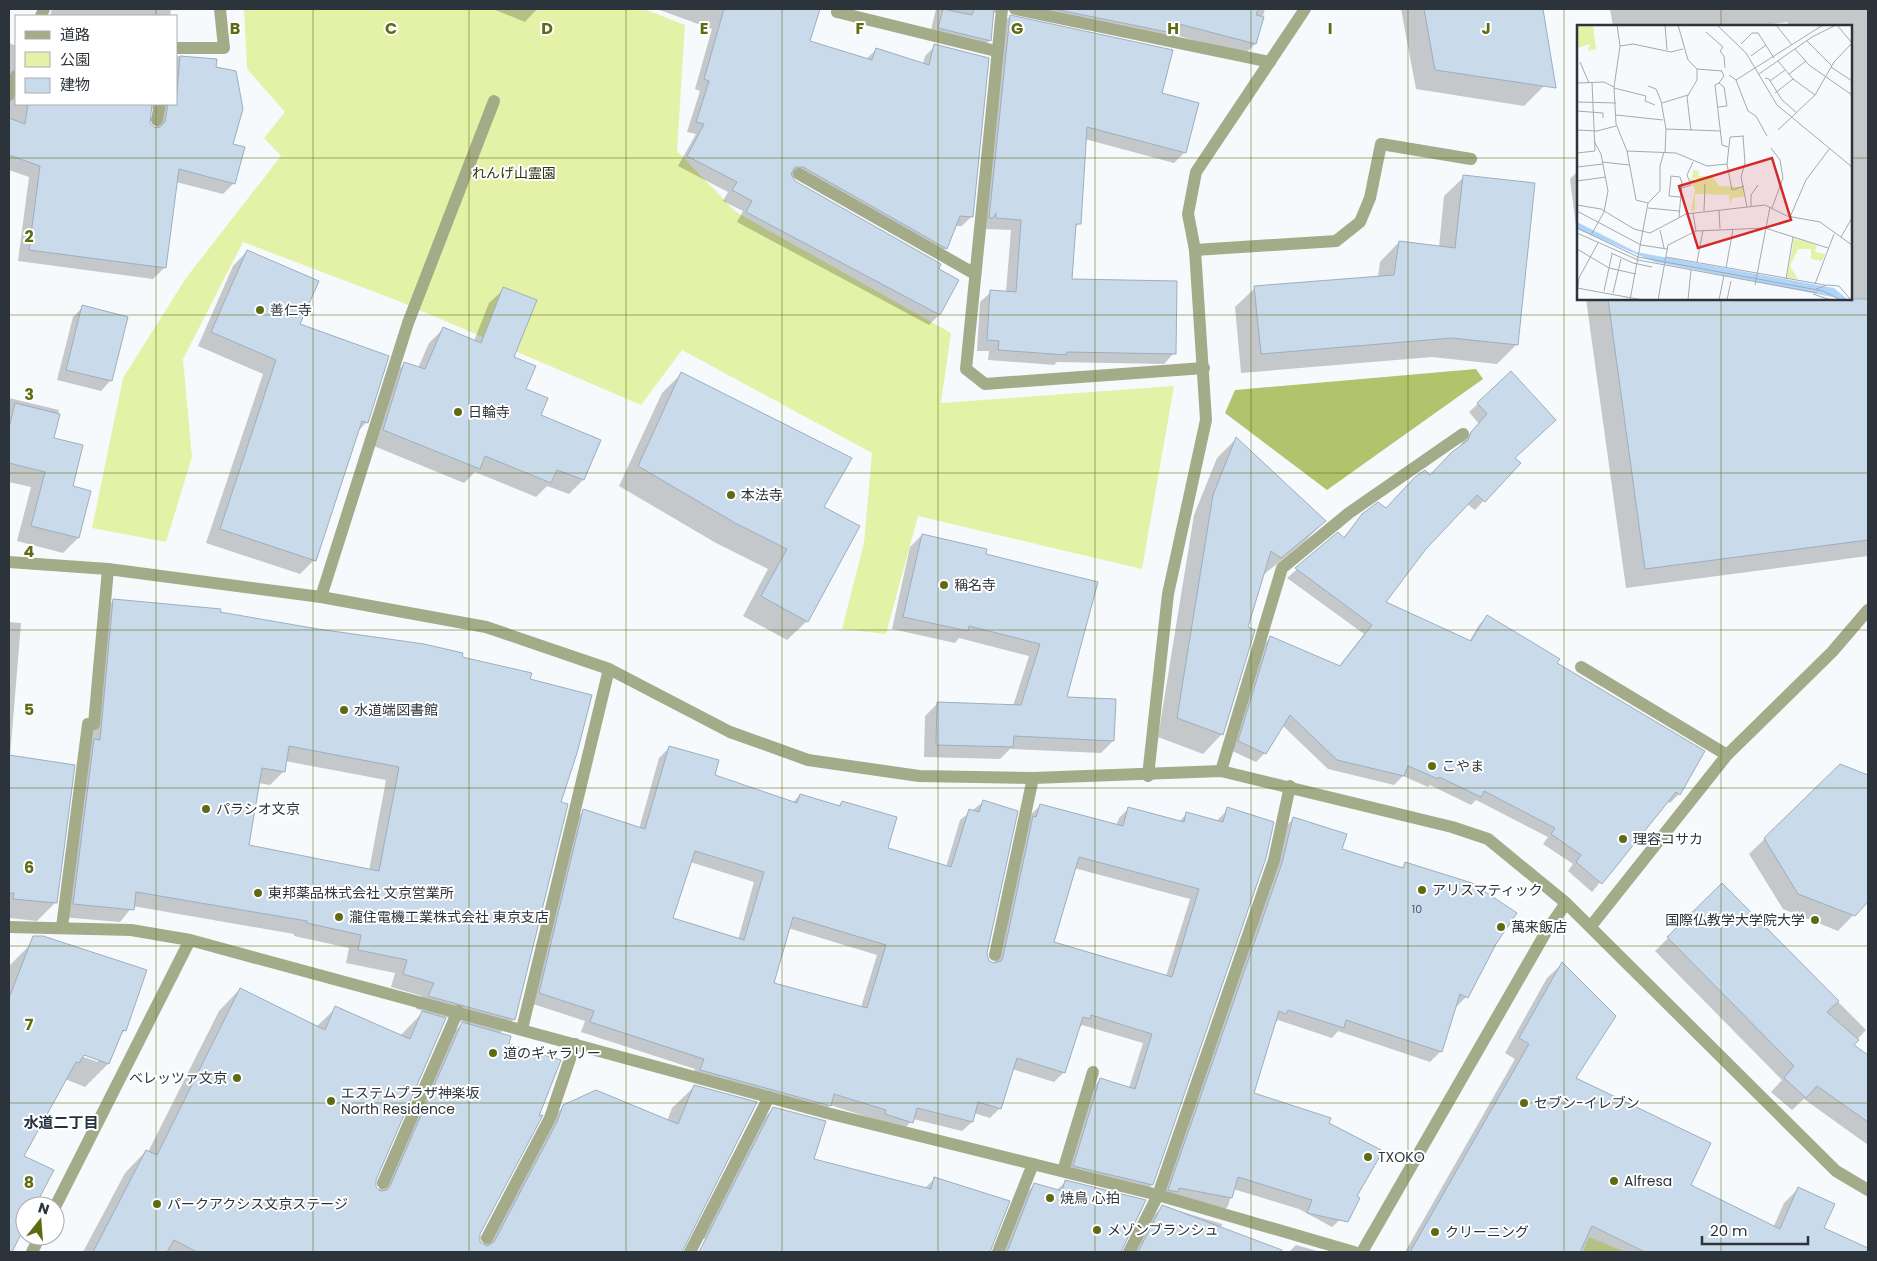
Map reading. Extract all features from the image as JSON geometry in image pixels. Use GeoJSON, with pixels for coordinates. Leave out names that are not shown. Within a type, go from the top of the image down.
{"type":"FeatureCollection","features":[{"type":"Feature","properties":{"kind":"street"},"geometry":{"type":"LineString","coordinates":[[178,48],[224,48],[220,9]]}},
{"type":"Feature","properties":{"kind":"street"},"geometry":{"type":"LineString","coordinates":[[837,9],[837,12],[996,51]]}},
{"type":"Feature","properties":{"kind":"street"},"geometry":{"type":"LineString","coordinates":[[1002,9],[996,51],[966,369],[985,384],[1204,368]]}},
{"type":"Feature","properties":{"kind":"street"},"geometry":{"type":"LineString","coordinates":[[1015,9],[1270,62]]}},
{"type":"Feature","properties":{"kind":"street"},"geometry":{"type":"LineString","coordinates":[[1148,776],[1168,594],[1206,420],[1195,250],[1188,214],[1196,172],[1305,9]]}},
{"type":"Feature","properties":{"kind":"street"},"geometry":{"type":"LineString","coordinates":[[9,95],[15,79]]}},
{"type":"Feature","properties":{"kind":"street"},"geometry":{"type":"LineString","coordinates":[[321,597],[408,323],[494,101]]}},
{"type":"Feature","properties":{"kind":"street"},"geometry":{"type":"LineString","coordinates":[[157,120],[160,105]]}},
{"type":"Feature","properties":{"kind":"street"},"geometry":{"type":"LineString","coordinates":[[1195,250],[1336,241],[1360,222],[1370,198],[1381,144],[1471,159]]}},
{"type":"Feature","properties":{"kind":"street"},"geometry":{"type":"LineString","coordinates":[[799,174],[975,274]]}},
{"type":"Feature","properties":{"kind":"street"},"geometry":{"type":"LineString","coordinates":[[1221,771],[1282,568],[1349,513],[1463,434]]}},
{"type":"Feature","properties":{"kind":"street"},"geometry":{"type":"LineString","coordinates":[[9,562],[108,570],[321,597],[486,627],[609,669],[730,732],[808,760],[918,776],[1033,778],[1148,776],[1221,771],[1290,786],[1452,827],[1488,839],[1591,926],[1836,1171],[1868,1190]]}},
{"type":"Feature","properties":{"kind":"street"},"geometry":{"type":"LineString","coordinates":[[62,927],[88,724],[94,724],[108,570]]}},
{"type":"Feature","properties":{"kind":"street"},"geometry":{"type":"LineString","coordinates":[[1591,926],[1727,755],[1832,652],[1868,610]]}},
{"type":"Feature","properties":{"kind":"street"},"geometry":{"type":"LineString","coordinates":[[1581,667],[1727,755]]}},
{"type":"Feature","properties":{"kind":"street"},"geometry":{"type":"LineString","coordinates":[[522,1029],[609,669]]}},
{"type":"Feature","properties":{"kind":"street"},"geometry":{"type":"LineString","coordinates":[[995,955],[1033,778]]}},
{"type":"Feature","properties":{"kind":"street"},"geometry":{"type":"LineString","coordinates":[[1129,1252],[1158,1195],[1274,860],[1290,786]]}},
{"type":"Feature","properties":{"kind":"street"},"geometry":{"type":"LineString","coordinates":[[1362,1252],[1546,932],[1566,903]]}},
{"type":"Feature","properties":{"kind":"street"},"geometry":{"type":"LineString","coordinates":[[9,927],[131,930],[190,940],[458,1011],[769,1097],[1158,1195],[1354,1252]]}},
{"type":"Feature","properties":{"kind":"street"},"geometry":{"type":"LineString","coordinates":[[61,1196],[190,940]]}},
{"type":"Feature","properties":{"kind":"street"},"geometry":{"type":"LineString","coordinates":[[383,1183],[458,1011]]}},
{"type":"Feature","properties":{"kind":"street"},"geometry":{"type":"LineString","coordinates":[[486,1238],[550,1118],[575,1044]]}},
{"type":"Feature","properties":{"kind":"street"},"geometry":{"type":"LineString","coordinates":[[1062,1171],[1093,1072]]}},
{"type":"Feature","properties":{"kind":"street"},"geometry":{"type":"LineString","coordinates":[[690,1252],[769,1097]]}},
{"type":"Feature","properties":{"kind":"street"},"geometry":{"type":"LineString","coordinates":[[998,1252],[1032,1164]]}},
{"type":"Feature","properties":{"kind":"green space","name":"れんげ山霊園"},"geometry":{"type":"Polygon","coordinates":[[[244,9],[377,9],[379,11],[381,9],[644,9],[685,25],[677,151],[736,212],[951,333],[941,403],[1174,386],[1142,569],[918,516],[886,634],[842,629],[864,543],[872,453],[682,350],[641,405],[396,300],[243,242],[183,359],[192,457],[166,542],[92,528],[123,378],[186,278],[281,156],[264,138],[285,112],[247,69],[244,9]]]}},
{"type":"Feature","properties":{"kind":"green space"},"geometry":{"type":"Polygon","coordinates":[[[1476,369],[1483,379],[1327,490],[1225,413],[1235,390],[1476,369]]]}},
{"type":"Feature","properties":{"kind":"green space"},"geometry":{"type":"Polygon","coordinates":[[[1589,1237],[1626,1252],[1583,1252],[1589,1237]]]}},
{"type":"Feature","properties":{"kind":"building"},"geometry":{"type":"Polygon","coordinates":[[[724,9],[820,9],[810,41],[872,60],[876,48],[929,65],[934,44],[989,58],[973,217],[960,216],[947,249],[803,167],[795,167],[791,174],[795,181],[941,264],[939,269],[959,280],[940,315],[746,212],[752,201],[732,190],[737,182],[687,156],[704,124],[696,122],[709,81],[704,79],[724,9]]]}},
{"type":"Feature","properties":{"kind":"building"},"geometry":{"type":"Polygon","coordinates":[[[943,9],[972,15],[974,9],[994,9],[991,41],[938,28],[943,9]]]}},
{"type":"Feature","properties":{"kind":"building"},"geometry":{"type":"Polygon","coordinates":[[[1054,9],[1258,9],[1256,15],[1264,17],[1256,44],[1179,24],[1177,34],[1054,9]]]}},
{"type":"Feature","properties":{"kind":"building"},"geometry":{"type":"Polygon","coordinates":[[[1424,9],[1543,9],[1556,88],[1435,70],[1424,9]]]}},
{"type":"Feature","properties":{"kind":"building"},"geometry":{"type":"Polygon","coordinates":[[[1010,15],[1173,50],[1162,93],[1199,103],[1186,153],[1087,127],[1081,224],[1076,224],[1072,279],[1177,281],[1176,354],[1067,352],[1066,355],[998,350],[999,341],[987,340],[990,290],[1016,292],[1021,220],[996,218],[996,213],[993,218],[989,218],[1010,15]]]}},
{"type":"Feature","properties":{"kind":"building"},"geometry":{"type":"Polygon","coordinates":[[[180,56],[217,59],[216,67],[236,71],[243,109],[233,144],[245,147],[235,184],[179,169],[166,268],[29,250],[40,166],[9,155],[9,118],[25,124],[28,105],[152,105],[150,123],[155,128],[160,127],[165,122],[168,105],[178,105],[180,56]]]}},
{"type":"Feature","properties":{"kind":"building"},"geometry":{"type":"Polygon","coordinates":[[[1463,175],[1535,183],[1518,345],[1452,338],[1261,354],[1254,286],[1394,275],[1399,241],[1455,248],[1463,175]]]}},
{"type":"Feature","properties":{"kind":"building"},"geometry":{"type":"Polygon","coordinates":[[[247,250],[319,281],[300,324],[389,356],[368,423],[362,421],[316,561],[220,529],[276,360],[211,332],[247,250]]]}},
{"type":"Feature","properties":{"kind":"building"},"geometry":{"type":"Polygon","coordinates":[[[503,287],[537,300],[514,357],[536,366],[526,389],[548,398],[541,415],[601,440],[584,480],[557,470],[551,483],[485,456],[480,469],[383,430],[404,362],[425,369],[443,327],[481,343],[503,287]]]}},
{"type":"Feature","properties":{"kind":"building"},"geometry":{"type":"Polygon","coordinates":[[[1868,299],[1868,540],[1645,569],[1608,300],[1868,299]]]}},
{"type":"Feature","properties":{"kind":"building"},"geometry":{"type":"Polygon","coordinates":[[[82,305],[128,317],[112,381],[66,370],[82,305]]]}},
{"type":"Feature","properties":{"kind":"building"},"geometry":{"type":"Polygon","coordinates":[[[1511,371],[1556,420],[1515,458],[1521,463],[1485,502],[1477,495],[1426,549],[1386,602],[1471,641],[1487,615],[1560,659],[1557,663],[1705,751],[1680,795],[1676,792],[1602,884],[1576,862],[1581,855],[1551,834],[1555,828],[1484,791],[1481,797],[1439,777],[1438,779],[1408,766],[1404,776],[1337,760],[1290,715],[1266,754],[1238,741],[1270,636],[1340,666],[1372,625],[1295,568],[1338,532],[1344,538],[1362,514],[1378,502],[1386,508],[1415,477],[1425,470],[1430,475],[1452,452],[1468,440],[1471,432],[1487,414],[1477,403],[1511,371]]]}},
{"type":"Feature","properties":{"kind":"building","name":"本法寺"},"geometry":{"type":"Polygon","coordinates":[[[681,372],[852,458],[824,507],[860,526],[808,622],[761,596],[787,549],[735,523],[638,466],[681,372]]]}},
{"type":"Feature","properties":{"kind":"building"},"geometry":{"type":"Polygon","coordinates":[[[15,403],[60,414],[54,438],[83,445],[73,486],[91,491],[79,538],[31,526],[45,472],[9,463],[9,428],[15,403]]]}},
{"type":"Feature","properties":{"kind":"building"},"geometry":{"type":"Polygon","coordinates":[[[1236,437],[1326,521],[1281,558],[1271,551],[1248,627],[1255,630],[1223,735],[1177,718],[1213,495],[1236,437]]]}},
{"type":"Feature","properties":{"kind":"building"},"geometry":{"type":"Polygon","coordinates":[[[922,534],[987,549],[986,554],[1098,582],[1067,697],[1116,699],[1114,741],[1014,736],[1013,747],[936,745],[937,702],[1021,705],[1040,644],[969,626],[968,631],[903,617],[922,534]]]}},
{"type":"Feature","properties":{"kind":"building"},"geometry":{"type":"Polygon","coordinates":[[[113,599],[221,609],[220,612],[318,629],[424,644],[463,653],[462,657],[532,673],[530,679],[592,695],[577,753],[561,802],[568,804],[515,1020],[428,996],[434,983],[403,974],[407,960],[358,950],[361,935],[307,923],[307,921],[136,892],[134,910],[73,904],[94,739],[100,740],[113,599]],[[289,746],[285,772],[262,768],[249,845],[379,871],[399,767],[289,746]]]}},
{"type":"Feature","properties":{"kind":"building"},"geometry":{"type":"Polygon","coordinates":[[[669,746],[719,760],[715,775],[797,803],[800,794],[840,806],[842,801],[897,817],[888,848],[951,867],[969,809],[979,812],[983,800],[1018,811],[987,953],[989,961],[994,963],[1001,961],[1003,957],[1033,816],[1036,817],[1040,804],[1123,826],[1128,807],[1184,822],[1186,812],[1223,822],[1227,807],[1274,822],[1266,858],[1153,1185],[1073,1166],[1100,1078],[1135,1089],[1152,1034],[1091,1015],[1090,1019],[1083,1017],[1065,1073],[1017,1058],[1001,1109],[978,1102],[973,1122],[917,1108],[913,1123],[885,1114],[886,1110],[834,1094],[831,1106],[700,1070],[704,1059],[590,1022],[594,1011],[539,993],[583,809],[645,829],[669,746]],[[695,851],[673,918],[744,940],[764,872],[695,851]],[[1079,857],[1054,942],[1172,977],[1199,889],[1079,857]],[[793,917],[774,983],[867,1008],[886,945],[793,917]]]}},
{"type":"Feature","properties":{"kind":"building"},"geometry":{"type":"Polygon","coordinates":[[[9,755],[75,765],[57,903],[13,899],[14,893],[9,893],[9,755]]]}},
{"type":"Feature","properties":{"kind":"building"},"geometry":{"type":"Polygon","coordinates":[[[1840,764],[1868,775],[1868,902],[1855,916],[1798,894],[1764,838],[1840,764]]]}},
{"type":"Feature","properties":{"kind":"building"},"geometry":{"type":"Polygon","coordinates":[[[1293,817],[1347,834],[1342,849],[1403,868],[1405,862],[1472,883],[1517,913],[1496,944],[1468,998],[1460,994],[1442,1052],[1346,1020],[1344,1028],[1288,1010],[1286,1014],[1279,1011],[1254,1093],[1331,1118],[1329,1123],[1383,1151],[1357,1196],[1360,1198],[1348,1222],[1307,1213],[1312,1200],[1238,1177],[1232,1198],[1179,1188],[1178,1192],[1168,1190],[1282,863],[1293,817]]]}},
{"type":"Feature","properties":{"kind":"building"},"geometry":{"type":"Polygon","coordinates":[[[1722,883],[1839,1001],[1827,1012],[1859,1040],[1854,1045],[1868,1055],[1868,1122],[1817,1086],[1806,1098],[1784,1078],[1794,1066],[1667,937],[1722,883]]]}},
{"type":"Feature","properties":{"kind":"building"},"geometry":{"type":"Polygon","coordinates":[[[33,936],[43,936],[147,970],[126,1031],[123,1030],[109,1064],[84,1055],[79,1063],[76,1062],[24,1156],[54,1170],[40,1196],[15,1196],[15,1246],[12,1252],[9,1252],[9,998],[33,936]]]}},
{"type":"Feature","properties":{"kind":"building"},"geometry":{"type":"Polygon","coordinates":[[[1562,962],[1616,1016],[1576,1078],[1711,1143],[1691,1185],[1780,1229],[1798,1187],[1835,1204],[1824,1228],[1868,1248],[1868,1252],[1645,1252],[1592,1226],[1580,1252],[1410,1252],[1529,1044],[1519,1038],[1562,962]]]}},
{"type":"Feature","properties":{"kind":"building"},"geometry":{"type":"Polygon","coordinates":[[[240,988],[325,1030],[335,1006],[410,1039],[422,1011],[446,1018],[376,1180],[376,1187],[380,1191],[387,1190],[390,1186],[462,1022],[511,1036],[509,1044],[561,1060],[539,1116],[543,1115],[480,1234],[480,1242],[487,1246],[494,1242],[557,1122],[563,1105],[596,1090],[678,1124],[694,1085],[757,1102],[682,1252],[197,1252],[174,1240],[167,1252],[93,1252],[146,1150],[157,1155],[240,988]]]}},
{"type":"Feature","properties":{"kind":"building"},"geometry":{"type":"Polygon","coordinates":[[[773,1107],[826,1121],[814,1159],[931,1189],[934,1177],[1010,1201],[990,1252],[699,1252],[773,1107]]]}},
{"type":"Feature","properties":{"kind":"building"},"geometry":{"type":"Polygon","coordinates":[[[1065,1180],[1146,1200],[1121,1252],[1007,1252],[1034,1183],[1062,1191],[1065,1180]]]}},
{"type":"Feature","properties":{"kind":"building"},"geometry":{"type":"Polygon","coordinates":[[[1162,1205],[1282,1250],[1282,1252],[1138,1252],[1162,1205]]]}},
{"type":"Feature","properties":{"kind":"place","name":"善仁寺"},"geometry":{"type":"Point","coordinates":[260,310]}},
{"type":"Feature","properties":{"kind":"place","name":"日輪寺"},"geometry":{"type":"Point","coordinates":[458,412]}},
{"type":"Feature","properties":{"kind":"place","name":"本法寺"},"geometry":{"type":"Point","coordinates":[731,495]}},
{"type":"Feature","properties":{"kind":"place","name":"稱名寺"},"geometry":{"type":"Point","coordinates":[944,585]}},
{"type":"Feature","properties":{"kind":"place","name":"水道端図書館"},"geometry":{"type":"Point","coordinates":[344,710]}},
{"type":"Feature","properties":{"kind":"place","name":"こやま"},"geometry":{"type":"Point","coordinates":[1432,766]}},
{"type":"Feature","properties":{"kind":"place","name":"パラシオ文京"},"geometry":{"type":"Point","coordinates":[206,809]}},
{"type":"Feature","properties":{"kind":"place","name":"理容コサカ"},"geometry":{"type":"Point","coordinates":[1623,839]}},
{"type":"Feature","properties":{"kind":"place","name":"アリスマティック"},"geometry":{"type":"Point","coordinates":[1422,890]}},
{"type":"Feature","properties":{"kind":"place","name":"東邦薬品株式会社 文京営業所"},"geometry":{"type":"Point","coordinates":[258,893]}},
{"type":"Feature","properties":{"kind":"place","name":"瀧住電機工業株式会社 東京支店"},"geometry":{"type":"Point","coordinates":[339,917]}},
{"type":"Feature","properties":{"kind":"place","name":"国際仏教学大学院大学"},"geometry":{"type":"Point","coordinates":[1815,920]}},
{"type":"Feature","properties":{"kind":"place","name":"萬来飯店"},"geometry":{"type":"Point","coordinates":[1501,927]}},
{"type":"Feature","properties":{"kind":"place","name":"道のギャラリー"},"geometry":{"type":"Point","coordinates":[493,1053]}},
{"type":"Feature","properties":{"kind":"place","name":"ベレッツァ文京"},"geometry":{"type":"Point","coordinates":[237,1078]}},
{"type":"Feature","properties":{"kind":"place","name":"エステムプラザ神楽坂 North Residence"},"geometry":{"type":"Point","coordinates":[331,1101]}},
{"type":"Feature","properties":{"kind":"place","name":"セブン-イレブン"},"geometry":{"type":"Point","coordinates":[1524,1103]}},
{"type":"Feature","properties":{"kind":"place","name":"TXOKO"},"geometry":{"type":"Point","coordinates":[1368,1157]}},
{"type":"Feature","properties":{"kind":"place","name":"Alfresa"},"geometry":{"type":"Point","coordinates":[1614,1181]}},
{"type":"Feature","properties":{"kind":"place","name":"焼鳥 心拍"},"geometry":{"type":"Point","coordinates":[1050,1198]}},
{"type":"Feature","properties":{"kind":"place","name":"パークアクシス文京ステージ"},"geometry":{"type":"Point","coordinates":[157,1204]}},
{"type":"Feature","properties":{"kind":"place","name":"メゾンブランシュ"},"geometry":{"type":"Point","coordinates":[1097,1230]}},
{"type":"Feature","properties":{"kind":"place","name":"クリーニング"},"geometry":{"type":"Point","coordinates":[1435,1232]}},
{"type":"Feature","properties":{"kind":"district","name":"水道二丁目"},"geometry":{"type":"Point","coordinates":[61,1123]}}]}
